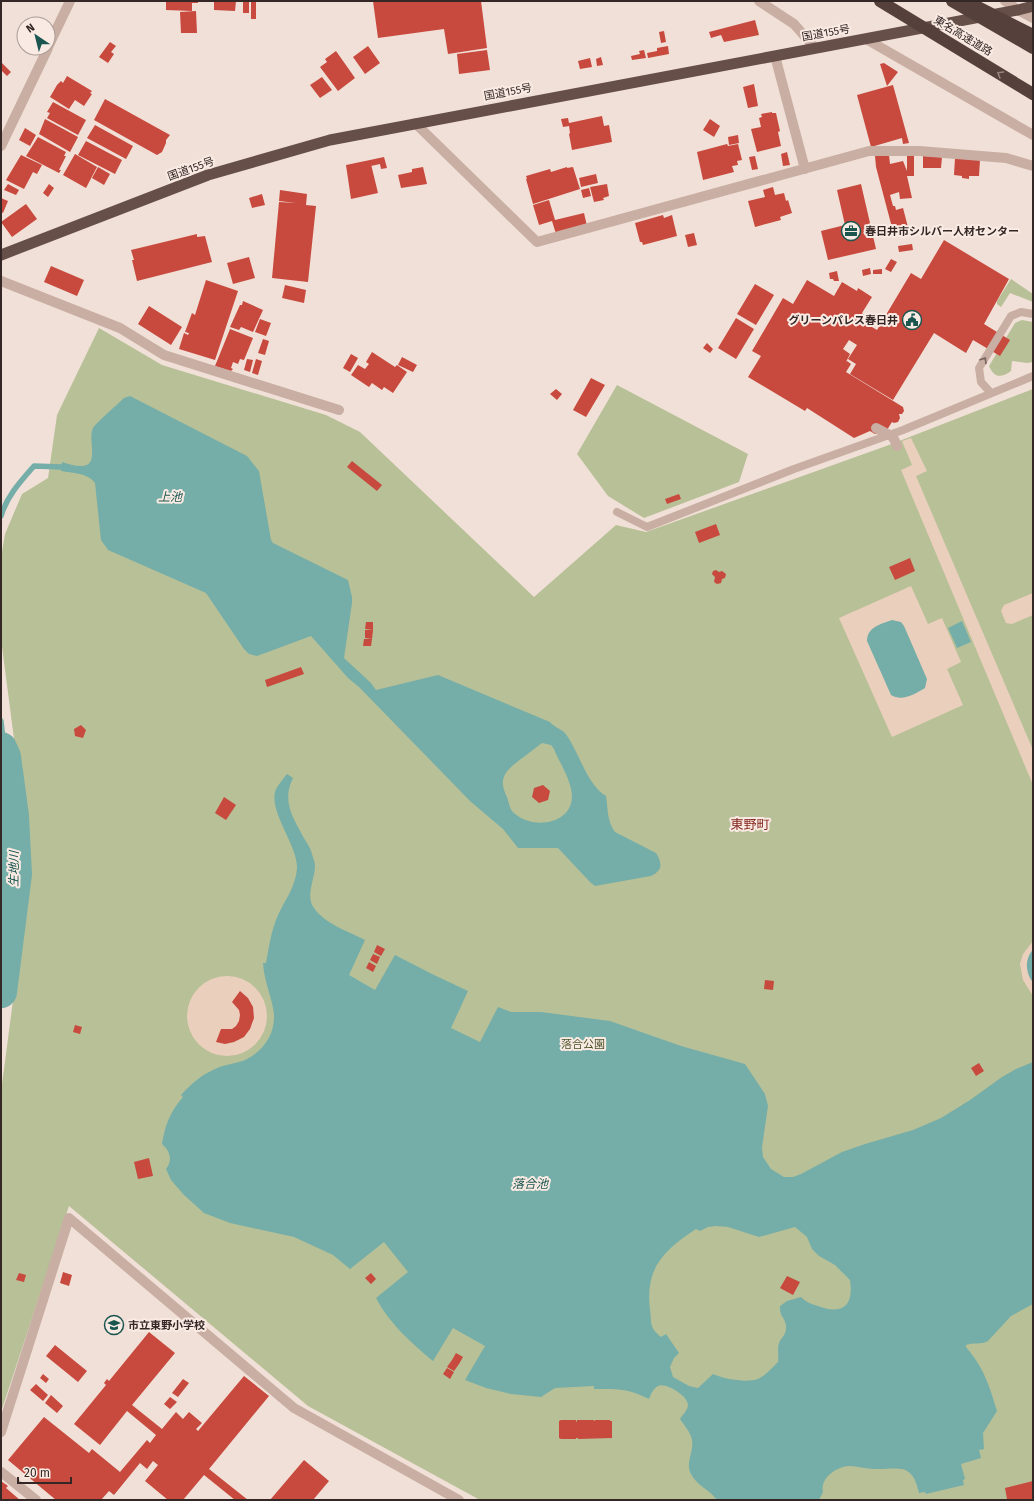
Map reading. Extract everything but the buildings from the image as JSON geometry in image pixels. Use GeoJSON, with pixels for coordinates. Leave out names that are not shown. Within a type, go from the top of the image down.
{"type":"FeatureCollection","features":[{"type":"Feature","properties":{"kind":"highway","name":"東名高速道路"},"geometry":{"type":"LineString","coordinates":[[880,1],[1033,94]]}},
{"type":"Feature","properties":{"kind":"highway"},"geometry":{"type":"LineString","coordinates":[[952,1],[1033,48]]}},
{"type":"Feature","properties":{"kind":"highway"},"geometry":{"type":"LineString","coordinates":[[967,1],[1033,34]]}},
{"type":"Feature","properties":{"kind":"highway","name":"国道155号"},"geometry":{"type":"LineString","coordinates":[[1,255],[208,175],[330,140],[1033,6]]}},
{"type":"Feature","properties":{"kind":"street"},"geometry":{"type":"LineString","coordinates":[[56,31],[70,1]]}},
{"type":"Feature","properties":{"kind":"street"},"geometry":{"type":"LineString","coordinates":[[759,1],[794,24],[815,48]]}},
{"type":"Feature","properties":{"kind":"street"},"geometry":{"type":"LineString","coordinates":[[1005,1],[1033,18]]}},
{"type":"Feature","properties":{"kind":"street"},"geometry":{"type":"LineString","coordinates":[[866,39],[1033,135]]}},
{"type":"Feature","properties":{"kind":"street"},"geometry":{"type":"LineString","coordinates":[[1,146],[44,56]]}},
{"type":"Feature","properties":{"kind":"street"},"geometry":{"type":"LineString","coordinates":[[775,56],[805,169]]}},
{"type":"Feature","properties":{"kind":"street"},"geometry":{"type":"LineString","coordinates":[[415,123],[537,242],[869,151],[919,151],[1006,158],[1033,166]]}},
{"type":"Feature","properties":{"kind":"street"},"geometry":{"type":"LineString","coordinates":[[1,281],[120,328],[164,355],[339,410]]}},
{"type":"Feature","properties":{"kind":"street"},"geometry":{"type":"LineString","coordinates":[[876,428],[893,436],[897,446]]}},
{"type":"Feature","properties":{"kind":"street"},"geometry":{"type":"LineString","coordinates":[[1,1432],[69,1218],[294,1408],[454,1498]]}},
{"type":"Feature","properties":{"kind":"street"},"geometry":{"type":"LineString","coordinates":[[1,1472],[36,1500]]}},
{"type":"Feature","properties":{"kind":"lane"},"geometry":{"type":"LineString","coordinates":[[991,393],[981,382],[978,368],[1011,316],[1021,312],[1033,314]]}},
{"type":"Feature","properties":{"kind":"lane"},"geometry":{"type":"LineString","coordinates":[[617,512],[647,527],[794,469],[903,430],[1033,376]]}},
{"type":"Feature","properties":{"kind":"green space"},"geometry":{"type":"Polygon","coordinates":[[[1011,279],[1033,294],[1033,302],[1010,293],[1001,307],[997,304],[997,301],[1011,279]]]}},
{"type":"Feature","properties":{"kind":"green space"},"geometry":{"type":"Polygon","coordinates":[[[1022,320],[1033,322],[1033,362],[1027,363],[1012,361],[1011,371],[1001,376],[995,375],[989,366],[1015,323],[1022,320]]]}},
{"type":"Feature","properties":{"kind":"green space","name":"落合公園"},"geometry":{"type":"Polygon","coordinates":[[[99,328],[162,365],[326,415],[360,432],[534,597],[616,525],[646,532],[889,445],[1033,389],[1033,1500],[480,1500],[308,1406],[69,1206],[1,1412],[1,1092],[23,924],[26,859],[22,800],[1,639],[1,558],[5,534],[22,494],[48,478],[57,415],[99,328]]]}},
{"type":"Feature","properties":{"kind":"green space"},"geometry":{"type":"Polygon","coordinates":[[[617,385],[748,454],[739,482],[644,518],[608,496],[577,454],[617,385]]]}},
{"type":"Feature","properties":{"kind":"shaded area"},"geometry":{"type":"Polygon","coordinates":[[[911,438],[927,471],[916,476],[1033,750],[1033,785],[901,470],[912,465],[902,441],[911,438]]]}},
{"type":"Feature","properties":{"kind":"shaded area"},"geometry":{"type":"Polygon","coordinates":[[[911,586],[928,624],[942,618],[961,662],[947,669],[963,705],[892,737],[839,618],[911,586]]]}},
{"type":"Feature","properties":{"kind":"shaded area"},"geometry":{"type":"Polygon","coordinates":[[[1033,593],[1033,615],[1012,624],[1006,623],[1001,611],[1004,605],[1033,593]]]}},
{"type":"Feature","properties":{"kind":"shaded area"},"geometry":{"type":"Polygon","coordinates":[[[1033,941],[1033,996],[1023,980],[1020,964],[1023,954],[1033,941]]]}},
{"type":"Feature","properties":{"kind":"shaded area"},"geometry":{"type":"Polygon","coordinates":[[[227,976],[242,979],[255,988],[264,1001],[267,1016],[264,1031],[255,1044],[242,1053],[227,1056],[212,1053],[199,1044],[190,1031],[187,1016],[190,1001],[199,988],[212,979],[227,976]]]}},
{"type":"Feature","properties":{"kind":"water","name":"上池"},"geometry":{"type":"Polygon","coordinates":[[[130,396],[247,456],[259,471],[271,540],[273,543],[348,580],[352,603],[344,658],[371,683],[376,690],[438,675],[550,722],[565,733],[593,784],[606,796],[609,819],[612,828],[615,832],[656,853],[660,861],[660,867],[657,872],[651,876],[595,886],[558,848],[518,848],[503,829],[470,801],[359,687],[348,678],[311,636],[257,656],[249,654],[244,649],[206,593],[108,550],[101,540],[95,483],[84,475],[61,471],[62,462],[80,466],[86,465],[90,462],[92,458],[91,439],[93,428],[124,398],[130,396]],[[542,743],[509,769],[504,778],[504,790],[512,811],[519,817],[528,821],[538,823],[557,819],[565,814],[570,807],[572,797],[570,785],[551,745],[542,743]]]}},
{"type":"Feature","properties":{"kind":"water"},"geometry":{"type":"Polygon","coordinates":[[[892,620],[901,622],[904,626],[927,679],[925,688],[913,695],[900,698],[891,695],[867,641],[869,632],[872,629],[892,620]]]}},
{"type":"Feature","properties":{"kind":"water"},"geometry":{"type":"Polygon","coordinates":[[[962,621],[971,642],[957,648],[948,628],[962,621]]]}},
{"type":"Feature","properties":{"kind":"water","name":"落合池"},"geometry":{"type":"Polygon","coordinates":[[[287,774],[293,778],[288,795],[290,810],[310,849],[315,863],[315,871],[310,893],[311,903],[319,914],[330,923],[365,940],[349,975],[375,990],[395,955],[468,991],[451,1028],[480,1042],[498,1007],[511,1012],[541,1012],[610,1021],[681,1046],[745,1064],[765,1094],[768,1106],[762,1147],[763,1157],[771,1169],[784,1177],[793,1177],[801,1174],[842,1152],[913,1130],[941,1118],[970,1100],[1002,1077],[1033,1062],[1033,1304],[1011,1316],[988,1341],[966,1345],[982,1370],[997,1411],[983,1433],[984,1449],[979,1450],[981,1458],[961,1464],[965,1479],[963,1480],[964,1485],[926,1494],[925,1492],[919,1493],[912,1476],[903,1469],[871,1469],[849,1466],[834,1471],[826,1478],[823,1492],[819,1500],[717,1500],[693,1478],[689,1470],[692,1440],[689,1432],[680,1419],[686,1411],[688,1405],[687,1401],[681,1394],[671,1388],[662,1385],[658,1386],[653,1390],[649,1399],[628,1391],[616,1389],[594,1389],[594,1386],[555,1388],[541,1397],[511,1394],[486,1388],[465,1380],[485,1346],[453,1328],[433,1361],[401,1332],[376,1298],[408,1272],[384,1242],[350,1269],[333,1255],[294,1237],[230,1223],[204,1213],[184,1195],[171,1180],[166,1169],[170,1156],[162,1144],[169,1119],[183,1097],[181,1095],[196,1080],[210,1071],[219,1067],[243,1061],[259,1051],[267,1041],[273,1028],[274,1014],[272,1001],[263,963],[266,963],[270,939],[278,915],[295,881],[297,868],[293,849],[279,817],[274,797],[276,789],[287,774]],[[708,1227],[700,1231],[696,1229],[684,1237],[666,1253],[659,1262],[650,1283],[649,1295],[651,1322],[654,1331],[661,1337],[666,1334],[679,1353],[674,1358],[670,1367],[673,1377],[689,1386],[698,1388],[713,1374],[729,1379],[747,1381],[758,1379],[771,1369],[778,1362],[778,1345],[786,1329],[780,1306],[787,1301],[801,1297],[807,1302],[826,1309],[834,1310],[840,1309],[844,1306],[850,1297],[850,1280],[835,1265],[819,1256],[812,1249],[807,1237],[795,1227],[759,1237],[728,1227],[708,1227]]]}},
{"type":"Feature","properties":{"kind":"waterway"},"geometry":{"type":"LineString","coordinates":[[1,516],[10,496],[34,466],[62,467]]}},
{"type":"Feature","properties":{"kind":"waterway"},"geometry":{"type":"LineString","coordinates":[[1,721],[5,757]]}},
{"type":"Feature","properties":{"kind":"waterway","name":"生地川"},"geometry":{"type":"LineString","coordinates":[[1,748],[5,757],[13,816],[16,874],[1,992]]}},
{"type":"Feature","properties":{"kind":"waterway"},"geometry":{"type":"LineString","coordinates":[[1033,954],[1030,960],[1033,978]]}},
{"type":"Feature","properties":{"kind":"place","name":"春日井市シルバー人材センター"},"geometry":{"type":"Point","coordinates":[851,231]}},
{"type":"Feature","properties":{"kind":"place","name":"グリーンパレス春日井"},"geometry":{"type":"Point","coordinates":[912,320]}},
{"type":"Feature","properties":{"kind":"place","name":"市立東野小学校"},"geometry":{"type":"Point","coordinates":[114,1325]}},
{"type":"Feature","properties":{"kind":"district","name":"東野町"},"geometry":{"type":"Point","coordinates":[750,824]}}]}
